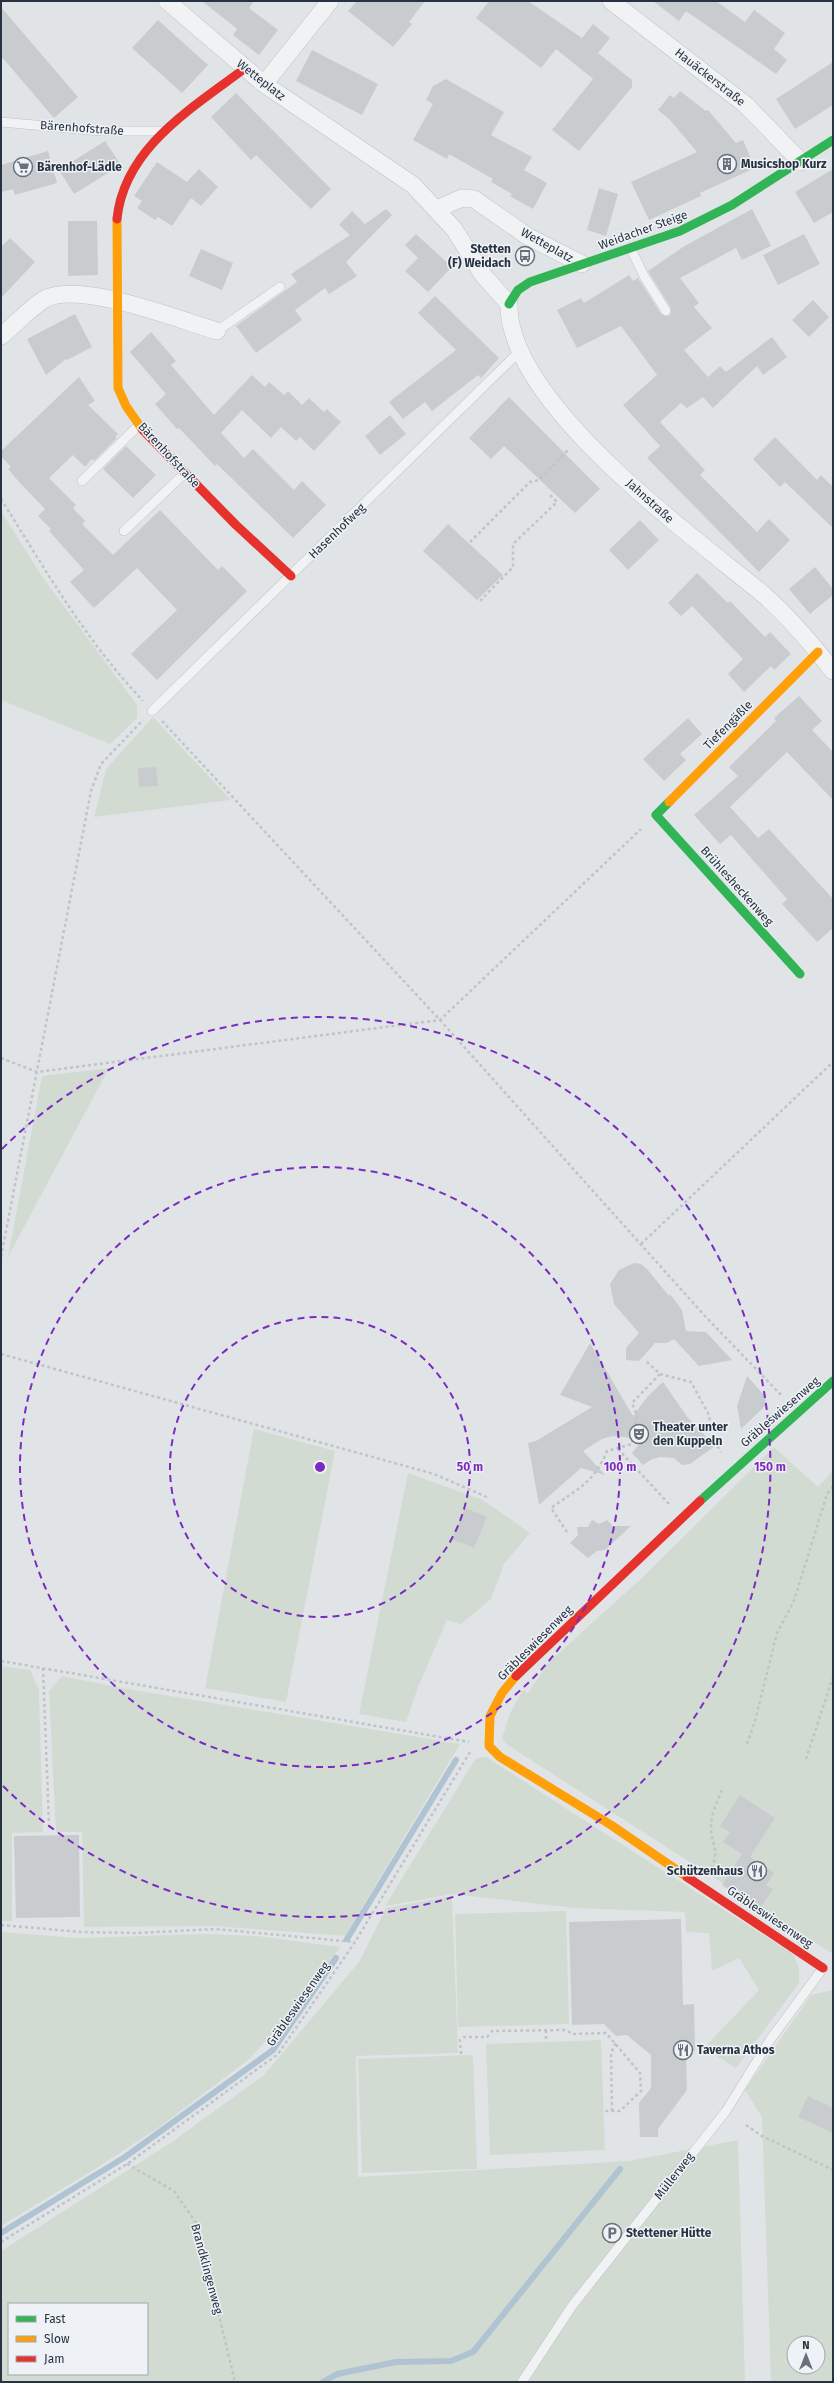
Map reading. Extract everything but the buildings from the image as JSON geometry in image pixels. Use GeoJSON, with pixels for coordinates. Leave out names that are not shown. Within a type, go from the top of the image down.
{"type":"FeatureCollection","features":[{"type":"Feature","properties":{"kind":"street","name":"Wetteplatz"},"geometry":{"type":"LineString","coordinates":[[167,1],[264,84],[386,165],[413,185],[454,229],[483,275],[509,304],[518,290],[530,282],[582,264]]}},
{"type":"Feature","properties":{"kind":"street"},"geometry":{"type":"LineString","coordinates":[[264,84],[330,1]]}},
{"type":"Feature","properties":{"kind":"street","name":"Hauäckerstraße"},"geometry":{"type":"LineString","coordinates":[[611,1],[746,105],[801,162]]}},
{"type":"Feature","properties":{"kind":"street","name":"Bärenhofstraße"},"geometry":{"type":"LineString","coordinates":[[244,68],[163,131],[148,146],[124,186],[118,209],[116,231],[118,388],[126,406],[139,425],[236,525],[291,576]]}},
{"type":"Feature","properties":{"kind":"street","name":"Weidacher Steige"},"geometry":{"type":"LineString","coordinates":[[582,264],[631,249],[687,228],[732,205],[833,140]]}},
{"type":"Feature","properties":{"kind":"street","name":"Wetteplatz"},"geometry":{"type":"LineString","coordinates":[[437,209],[462,198],[474,199],[527,236],[582,264]]}},
{"type":"Feature","properties":{"kind":"street"},"geometry":{"type":"LineString","coordinates":[[1,336],[43,300],[61,293],[90,294],[218,331]]}},
{"type":"Feature","properties":{"kind":"street","name":"Jahnstraße"},"geometry":{"type":"LineString","coordinates":[[509,304],[508,318],[520,351],[542,389],[595,451],[680,528],[764,596],[790,620],[833,671]]}},
{"type":"Feature","properties":{"kind":"street","name":"Tiefengäßle"},"geometry":{"type":"LineString","coordinates":[[656,815],[818,652]]}},
{"type":"Feature","properties":{"kind":"street","name":"Brühlesheckenweg"},"geometry":{"type":"LineString","coordinates":[[656,815],[800,974]]}},
{"type":"Feature","properties":{"kind":"street","name":"Gräbleswiesenweg"},"geometry":{"type":"LineString","coordinates":[[823,1968],[611,1825],[500,1757],[488,1746],[490,1716],[502,1694],[518,1674],[734,1469],[833,1381]]}},
{"type":"Feature","properties":{"kind":"lane","name":"Bärenhofstraße"},"geometry":{"type":"LineString","coordinates":[[1,122],[101,131],[163,131]]}},
{"type":"Feature","properties":{"kind":"lane"},"geometry":{"type":"LineString","coordinates":[[631,249],[644,276],[666,310]]}},
{"type":"Feature","properties":{"kind":"lane"},"geometry":{"type":"LineString","coordinates":[[218,331],[280,287]]}},
{"type":"Feature","properties":{"kind":"lane","name":"Hasenhofweg"},"geometry":{"type":"LineString","coordinates":[[152,711],[520,351]]}},
{"type":"Feature","properties":{"kind":"lane"},"geometry":{"type":"LineString","coordinates":[[82,481],[139,425]]}},
{"type":"Feature","properties":{"kind":"lane"},"geometry":{"type":"LineString","coordinates":[[124,531],[184,473]]}},
{"type":"Feature","properties":{"kind":"lane","name":"Müllerweg"},"geometry":{"type":"LineString","coordinates":[[522,2382],[572,2306],[726,2111],[770,2040],[823,1968]]}},
{"type":"Feature","properties":{"kind":"path"},"geometry":{"type":"LineString","coordinates":[[470,542],[530,482],[539,480],[582,435]]}},
{"type":"Feature","properties":{"kind":"path"},"geometry":{"type":"LineString","coordinates":[[480,601],[513,567],[513,544],[557,502],[550,496]]}},
{"type":"Feature","properties":{"kind":"path"},"geometry":{"type":"LineString","coordinates":[[1,499],[64,602],[122,679],[440,1020],[749,1363],[798,1411]]}},
{"type":"Feature","properties":{"kind":"path"},"geometry":{"type":"LineString","coordinates":[[1,1257],[91,790],[101,764],[152,711]]}},
{"type":"Feature","properties":{"kind":"path"},"geometry":{"type":"LineString","coordinates":[[1,1058],[37,1072],[440,1020],[656,815]]}},
{"type":"Feature","properties":{"kind":"path"},"geometry":{"type":"LineString","coordinates":[[641,1244],[833,1062]]}},
{"type":"Feature","properties":{"kind":"path"},"geometry":{"type":"LineString","coordinates":[[1,1354],[434,1474],[489,1498]]}},
{"type":"Feature","properties":{"kind":"path"},"geometry":{"type":"LineString","coordinates":[[645,1360],[660,1374],[691,1382],[708,1413],[716,1443],[734,1469]]}},
{"type":"Feature","properties":{"kind":"path"},"geometry":{"type":"LineString","coordinates":[[567,1532],[551,1508],[590,1480],[601,1468],[608,1452],[632,1444],[637,1415],[632,1403],[660,1374]]}},
{"type":"Feature","properties":{"kind":"path"},"geometry":{"type":"LineString","coordinates":[[618,1448],[682,1519]]}},
{"type":"Feature","properties":{"kind":"path"},"geometry":{"type":"LineString","coordinates":[[747,1744],[755,1721],[777,1633],[794,1601],[827,1494],[833,1486]]}},
{"type":"Feature","properties":{"kind":"path"},"geometry":{"type":"LineString","coordinates":[[1,1661],[475,1743]]}},
{"type":"Feature","properties":{"kind":"path"},"geometry":{"type":"LineString","coordinates":[[43,1668],[49,1824]]}},
{"type":"Feature","properties":{"kind":"path"},"geometry":{"type":"LineString","coordinates":[[806,1759],[833,1676]]}},
{"type":"Feature","properties":{"kind":"path","name":"Gräbleswiesenweg"},"geometry":{"type":"LineString","coordinates":[[1,2242],[127,2164],[278,2054],[355,1942],[471,1750]]}},
{"type":"Feature","properties":{"kind":"path"},"geometry":{"type":"LineString","coordinates":[[702,1886],[716,1859],[714,1839],[710,1827],[713,1813],[723,1787]]}},
{"type":"Feature","properties":{"kind":"path"},"geometry":{"type":"LineString","coordinates":[[1,1925],[82,1932],[136,1933],[215,1929],[355,1942]]}},
{"type":"Feature","properties":{"kind":"path"},"geometry":{"type":"LineString","coordinates":[[546,2030],[546,2041]]}},
{"type":"Feature","properties":{"kind":"path"},"geometry":{"type":"LineString","coordinates":[[461,2054],[460,2040],[464,2037],[487,2037],[492,2031],[565,2030],[573,2034],[606,2033],[616,2042],[640,2073],[641,2091],[620,2111],[604,2111]]}},
{"type":"Feature","properties":{"kind":"path"},"geometry":{"type":"LineString","coordinates":[[612,2111],[611,2053],[616,2042]]}},
{"type":"Feature","properties":{"kind":"path"},"geometry":{"type":"LineString","coordinates":[[746,2125],[762,2136],[833,2170]]}},
{"type":"Feature","properties":{"kind":"path","name":"Brandklingenweg"},"geometry":{"type":"LineString","coordinates":[[127,2164],[174,2190],[197,2224],[235,2382]]}},
{"type":"Feature","properties":{"kind":"shaded area"},"geometry":{"type":"Polygon","coordinates":[[[1,511],[41,575],[137,705],[137,718],[110,744],[1,700],[1,511]]]}},
{"type":"Feature","properties":{"kind":"shaded area"},"geometry":{"type":"Polygon","coordinates":[[[153,717],[231,800],[94,817],[106,769],[153,717]]]}},
{"type":"Feature","properties":{"kind":"shaded area"},"geometry":{"type":"Polygon","coordinates":[[[109,1068],[8,1257],[42,1076],[109,1068]]]}},
{"type":"Feature","properties":{"kind":"shaded area"},"geometry":{"type":"Polygon","coordinates":[[[254,1429],[335,1451],[286,1702],[205,1688],[254,1429]]]}},
{"type":"Feature","properties":{"kind":"shaded area"},"geometry":{"type":"Polygon","coordinates":[[[774,1447],[818,1487],[833,1471],[833,1954],[506,1744],[502,1738],[510,1713],[523,1690],[528,1693],[548,1663],[644,1576],[774,1447]]]}},
{"type":"Feature","properties":{"kind":"shaded area"},"geometry":{"type":"Polygon","coordinates":[[[408,1473],[483,1500],[530,1533],[504,1564],[491,1599],[461,1624],[447,1620],[418,1687],[406,1722],[359,1714],[408,1473]]]}},
{"type":"Feature","properties":{"kind":"shaded area"},"geometry":{"type":"Polygon","coordinates":[[[1,1666],[30,1670],[39,1690],[43,1832],[12,1833],[12,1921],[1,1921],[1,1666]]]}},
{"type":"Feature","properties":{"kind":"shaded area"},"geometry":{"type":"Polygon","coordinates":[[[62,1676],[128,1689],[460,1744],[345,1936],[213,1926],[84,1927],[82,1832],[56,1832],[49,1691],[62,1676]]]}},
{"type":"Feature","properties":{"kind":"shaded area"},"geometry":{"type":"Polygon","coordinates":[[[486,1757],[793,1954],[799,1968],[799,1983],[736,2068],[704,2048],[759,1990],[739,1958],[712,1971],[709,1933],[686,1932],[685,1912],[574,1908],[453,1894],[385,1906],[476,1758],[486,1757]]]}},
{"type":"Feature","properties":{"kind":"shaded area"},"geometry":{"type":"Polygon","coordinates":[[[452,1896],[458,2053],[356,2056],[358,2177],[629,2161],[738,2140],[745,2382],[1,2382],[1,2251],[172,2142],[264,2075],[359,1962],[386,1908],[452,1896]]]}},
{"type":"Feature","properties":{"kind":"shaded area"},"geometry":{"type":"Polygon","coordinates":[[[566,1911],[569,2024],[458,2027],[455,1914],[566,1911]]]}},
{"type":"Feature","properties":{"kind":"shaded area"},"geometry":{"type":"Polygon","coordinates":[[[1,1932],[77,1938],[207,1934],[258,1936],[340,1947],[302,2002],[248,2060],[158,2128],[95,2169],[1,2226],[1,1932]]]}},
{"type":"Feature","properties":{"kind":"shaded area"},"geometry":{"type":"Polygon","coordinates":[[[833,1990],[833,2382],[771,2382],[762,2117],[745,2090],[811,1995],[833,1990]]]}},
{"type":"Feature","properties":{"kind":"shaded area"},"geometry":{"type":"Polygon","coordinates":[[[601,2040],[605,2150],[490,2155],[486,2044],[601,2040]]]}},
{"type":"Feature","properties":{"kind":"shaded area"},"geometry":{"type":"Polygon","coordinates":[[[473,2055],[477,2169],[362,2173],[358,2059],[473,2055]]]}},
{"type":"Feature","properties":{"kind":"waterway"},"geometry":{"type":"LineString","coordinates":[[347,1939],[456,1760]]}},
{"type":"Feature","properties":{"kind":"waterway"},"geometry":{"type":"LineString","coordinates":[[1,2233],[125,2157],[273,2050],[336,1958]]}},
{"type":"Feature","properties":{"kind":"waterway"},"geometry":{"type":"LineString","coordinates":[[323,2382],[337,2374],[396,2362],[451,2361],[473,2352],[620,2169]]}},
{"type":"Feature","properties":{"kind":"traffic: fast"},"geometry":{"type":"LineString","coordinates":[[509,304],[518,290],[530,282],[680,231],[732,205],[833,140]]}},
{"type":"Feature","properties":{"kind":"traffic: fast"},"geometry":{"type":"LineString","coordinates":[[669,802],[656,815],[800,974]]}},
{"type":"Feature","properties":{"kind":"traffic: fast"},"geometry":{"type":"LineString","coordinates":[[700,1501],[833,1381]]}},
{"type":"Feature","properties":{"kind":"traffic: slow"},"geometry":{"type":"LineString","coordinates":[[117,219],[118,388],[126,406],[142,429]]}},
{"type":"Feature","properties":{"kind":"traffic: slow"},"geometry":{"type":"LineString","coordinates":[[669,802],[818,652]]}},
{"type":"Feature","properties":{"kind":"traffic: slow"},"geometry":{"type":"LineString","coordinates":[[516,1676],[502,1693],[490,1716],[489,1746],[500,1757],[611,1825],[687,1877]]}},
{"type":"Feature","properties":{"kind":"traffic: jam"},"geometry":{"type":"LineString","coordinates":[[117,219],[122,194],[132,171],[147,151],[164,132],[183,115],[244,69]]}},
{"type":"Feature","properties":{"kind":"traffic: jam"},"geometry":{"type":"LineString","coordinates":[[142,429],[236,525],[291,576]]}},
{"type":"Feature","properties":{"kind":"traffic: jam"},"geometry":{"type":"LineString","coordinates":[[516,1676],[700,1501]]}},
{"type":"Feature","properties":{"kind":"traffic: jam"},"geometry":{"type":"LineString","coordinates":[[687,1877],[823,1968]]}},
{"type":"Feature","properties":{"kind":"place","name":"Musicshop Kurz"},"geometry":{"type":"Point","coordinates":[727,164]}},
{"type":"Feature","properties":{"kind":"place","name":"Bärenhof-Lädle"},"geometry":{"type":"Point","coordinates":[23,167]}},
{"type":"Feature","properties":{"kind":"place","name":"Stetten (F) Weidach"},"geometry":{"type":"Point","coordinates":[525,256]}},
{"type":"Feature","properties":{"kind":"place","name":"Theater unter den Kuppeln"},"geometry":{"type":"Point","coordinates":[639,1434]}},
{"type":"Feature","properties":{"kind":"place","name":"Schützenhaus"},"geometry":{"type":"Point","coordinates":[757,1871]}},
{"type":"Feature","properties":{"kind":"place","name":"Taverna Athos"},"geometry":{"type":"Point","coordinates":[683,2050]}},
{"type":"Feature","properties":{"kind":"place","name":"Stettener Hütte"},"geometry":{"type":"Point","coordinates":[612,2233]}}]}
